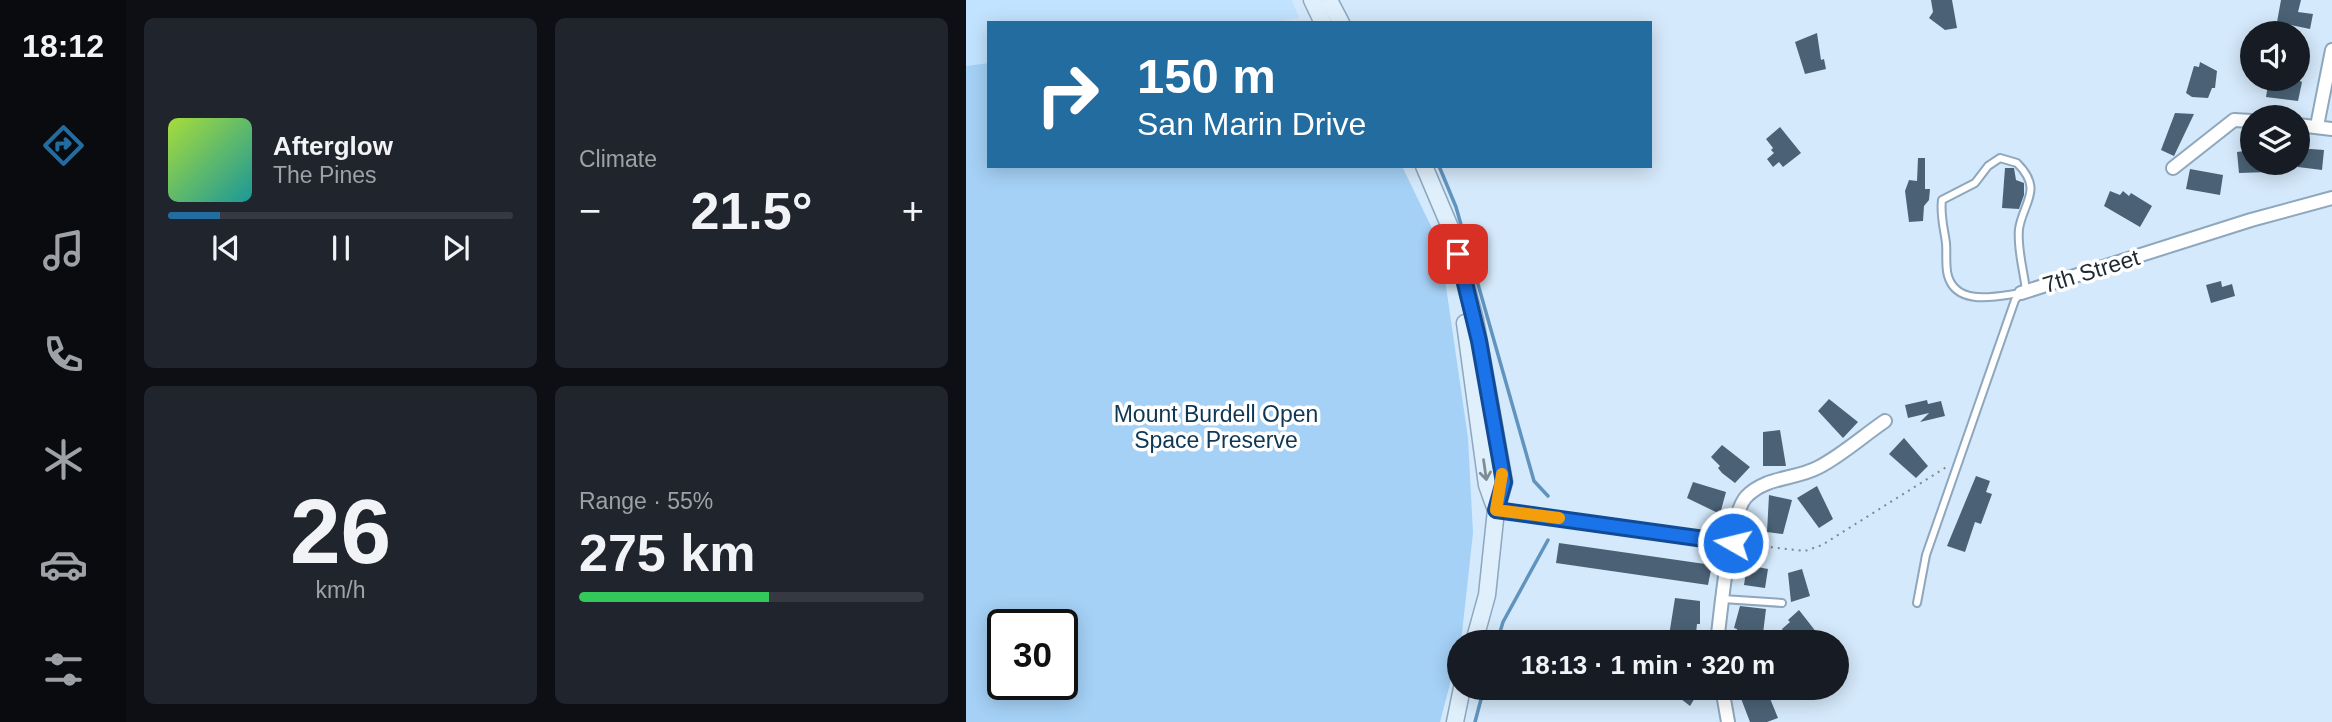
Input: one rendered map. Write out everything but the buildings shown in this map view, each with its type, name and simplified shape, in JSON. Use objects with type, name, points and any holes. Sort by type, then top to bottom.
[{"type":"main road","points":[[1312,0],[1322,21]]},
{"type":"main road","points":[[1329,0],[1340,21]]},
{"type":"main road","points":[[1416,168],[1434,208],[1452,261],[1464,318],[1488,485],[1496,510]]},
{"type":"main road","points":[[1425,168],[1452,232],[1475,320],[1504,482],[1496,510],[1487,595],[1477,630]]},
{"type":"main road","points":[[1455,722],[1460,700]]},
{"type":"street","points":[[2317,126],[2332,50]]},
{"type":"street","points":[[2173,167],[2234,120],[2240,120]]},
{"type":"street","points":[[2310,126],[2332,129]]},
{"type":"street","name":"7th Street","points":[[2024,292],[2251,219],[2332,198]]},
{"type":"street","points":[[1719,630],[1733,543],[1734,520],[1745,498],[1765,482],[1796,477],[1820,467],[1885,421]]},
{"type":"street","points":[[1496,510],[1733,543]]},
{"type":"street","points":[[1724,700],[1728,722]]},
{"type":"lane","points":[[2000,158],[2017,163],[2030,182],[2029,206],[2019,228],[2024,292],[1982,298],[1969,296],[1955,288],[1948,277],[1940,212],[1942,200],[1975,183],[1988,166],[2000,158]]},
{"type":"lane","name":"7th Street","points":[[1917,603],[1926,555],[1958,460],[2015,300],[2024,292]]},
{"type":"lane","points":[[1723,599],[1782,603]]},
{"type":"path","points":[[1733,543],[1805,551],[1822,545],[1958,460]]},
{"type":"shaded area","points":[[966,0],[1292,0],[1299,18],[1278,21],[987,21],[987,63],[966,66]]},
{"type":"green space","name":"Mount Burdell Open Space Preserve","points":[[987,63],[987,168],[1403,168],[1440,245],[1468,438],[1473,533],[1462,630],[1447,630],[1447,695],[1440,722],[966,722],[966,66]]},
{"type":"waterway","points":[[1440,168],[1456,207],[1534,481],[1548,496]]},
{"type":"waterway","points":[[1501,630],[1548,540]]},
{"type":"waterway","points":[[1475,722],[1481,700]]},
{"type":"slow traffic","points":[[1502,474],[1504,482],[1496,510],[1559,518]]},
{"type":"route","points":[[1458,254],[1475,320],[1504,482],[1496,510],[1733,543]]}]
